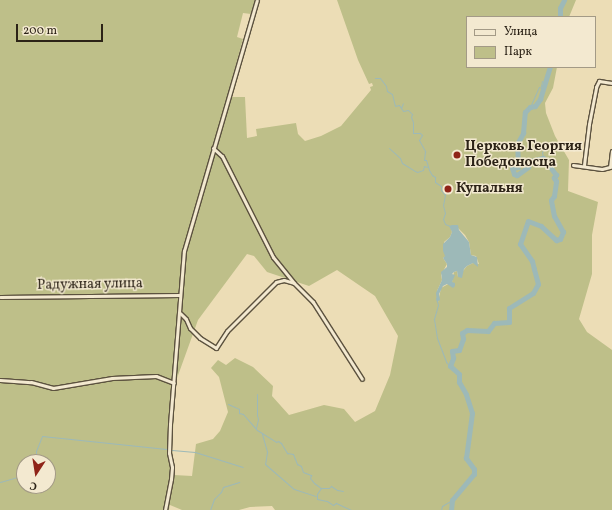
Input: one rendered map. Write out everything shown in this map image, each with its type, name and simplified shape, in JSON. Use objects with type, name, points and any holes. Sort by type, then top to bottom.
[{"type":"street","points":[[165,510],[172,467],[169,453],[184,251],[257,0]]},
{"type":"street","points":[[584,165],[589,124],[596,87],[599,81],[612,83]]},
{"type":"street","points":[[213,148],[222,156],[273,257],[294,283],[313,302],[362,379]]},
{"type":"street","points":[[573,165],[584,165],[602,169],[610,167],[612,151]]},
{"type":"street","points":[[180,313],[186,319],[190,328],[200,338],[216,348],[227,331],[276,282],[284,280],[294,283]]},
{"type":"street","name":"Радужная улица","points":[[0,297],[180,295]]},
{"type":"street","points":[[0,380],[31,382],[53,388],[112,378],[156,376],[174,383]]},
{"type":"green space","points":[[0,0],[255,0],[251,14],[243,13],[237,37],[243,39],[227,97],[245,97],[247,138],[257,136],[256,129],[296,123],[298,134],[305,141],[321,136],[341,126],[371,90],[370,87],[373,86],[372,83],[369,84],[358,60],[337,0],[576,0],[569,16],[466,16],[466,68],[557,68],[553,88],[545,103],[546,113],[555,136],[569,160],[568,191],[598,202],[592,235],[592,274],[579,319],[587,332],[612,350],[612,510],[275,510],[272,506],[250,507],[239,510],[182,510],[170,505],[169,510],[0,510]],"holes":[[[450,226],[458,228],[469,242],[471,255],[476,256],[479,264],[473,263],[467,266],[458,277],[457,271],[454,272],[452,282],[441,288],[438,302],[437,291],[442,280],[441,275],[447,264],[443,258],[446,256],[444,242],[450,237],[452,232]],[[247,254],[254,256],[267,272],[309,286],[337,270],[375,296],[398,336],[390,375],[375,411],[355,422],[344,409],[324,405],[289,415],[272,396],[273,386],[253,367],[235,358],[226,365],[218,360],[211,368],[219,377],[228,412],[220,431],[213,439],[196,444],[192,476],[174,475],[172,447],[176,381],[198,320]]]},
{"type":"water","points":[[458,225],[459,230],[469,242],[471,255],[477,257],[478,267],[473,263],[467,266],[464,269],[462,278],[458,277],[457,271],[454,272],[452,274],[455,275],[452,282],[455,283],[455,286],[453,288],[447,284],[443,286],[439,294],[440,300],[437,302],[436,293],[442,280],[441,272],[447,267],[447,264],[443,258],[445,256],[443,244],[450,237],[452,232],[449,226]]},
{"type":"waterway","points":[[560,16],[560,8],[564,0]]},
{"type":"waterway","points":[[451,510],[452,500],[474,474],[474,469],[466,458],[472,413],[466,394],[459,382],[459,374],[450,366],[453,358],[452,351],[459,350],[463,339],[462,333],[467,330],[488,331],[494,323],[509,322],[509,308],[533,293],[538,284],[532,261],[520,244],[528,221],[541,226],[556,240],[560,239],[563,232],[554,216],[551,200],[554,196],[556,181],[554,178],[556,175],[545,160],[543,158],[530,161],[528,167],[517,175],[514,174],[512,168],[518,167],[517,144],[523,133],[525,112],[530,107],[535,106],[540,99],[550,68]]},
{"type":"waterway","points":[[375,78],[380,78],[386,86],[387,91],[392,94],[395,106],[399,105],[403,111],[408,110],[412,114],[413,133],[420,133],[422,135],[419,140],[425,151],[424,160],[426,160],[429,170],[435,177],[435,182],[441,186],[441,190],[445,195],[443,205],[445,213],[443,219],[445,224],[450,226]]},
{"type":"waterway","points":[[541,86],[542,81]]},
{"type":"waterway","points":[[530,107],[539,87],[545,89]]},
{"type":"waterway","points":[[401,108],[403,103]]},
{"type":"waterway","points":[[543,158],[542,152],[546,147]]},
{"type":"waterway","points":[[389,148],[400,158],[402,163],[415,171],[417,172],[423,170],[424,166],[427,167]]},
{"type":"waterway","points":[[445,194],[450,189]]},
{"type":"waterway","points":[[436,298],[438,305],[434,319],[437,338],[446,362],[450,366]]},
{"type":"waterway","points":[[256,428],[258,419],[257,394]]},
{"type":"waterway","points":[[228,404],[239,409],[239,413],[243,414],[257,430],[276,442],[278,441],[287,453],[293,454],[297,464],[301,466],[303,472],[311,475],[310,478],[314,483],[321,488],[329,488],[331,486],[337,490],[343,491]]},
{"type":"waterway","points":[[262,434],[267,452],[265,464],[294,489],[316,496]]},
{"type":"waterway","points":[[36,454],[42,436],[166,449]]},
{"type":"waterway","points":[[172,450],[195,452],[243,467]]},
{"type":"waterway","points":[[0,482],[16,477]]},
{"type":"waterway","points":[[210,510],[214,499],[221,492],[223,487],[239,482]]},
{"type":"waterway","points":[[321,488],[317,494],[317,499],[327,501],[333,505],[336,503],[351,510]]},
{"type":"waterway","points":[[441,510],[442,506],[452,500]]},
{"type":"place","name":"Церковь Георгия Победоносца","points":[[457,155]]},
{"type":"place","name":"Купальня","points":[[448,189]]}]
